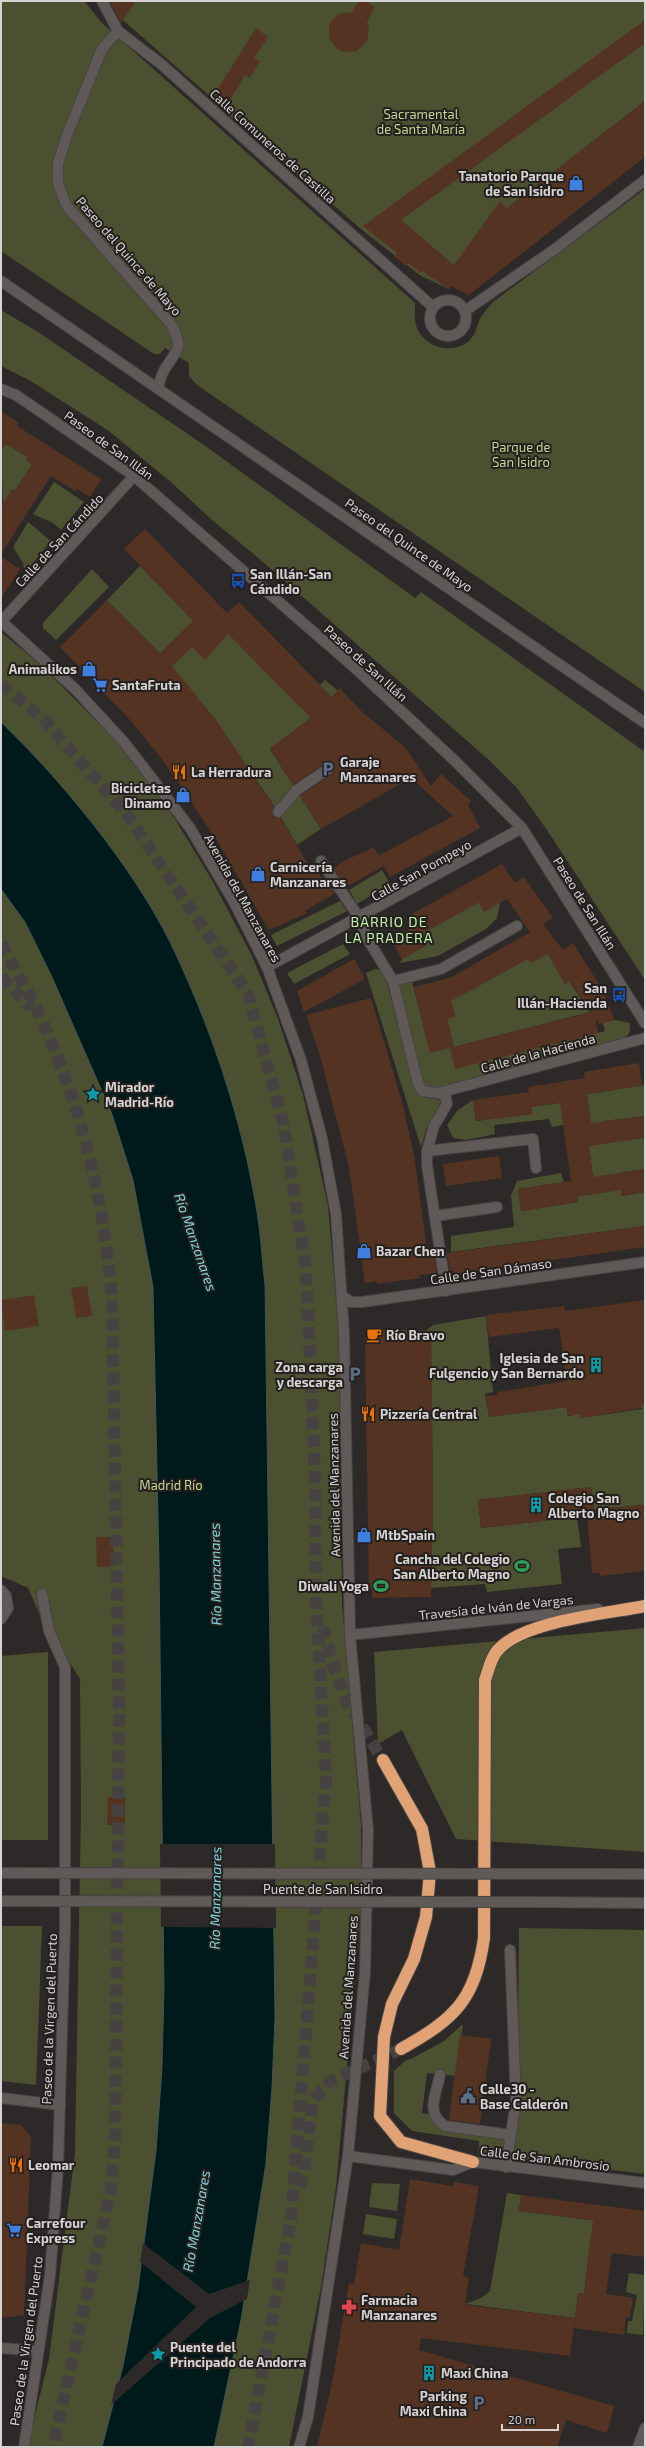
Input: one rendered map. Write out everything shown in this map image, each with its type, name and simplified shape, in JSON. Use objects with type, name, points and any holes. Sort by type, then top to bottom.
[{"type":"highway","points":[[401,2049],[428,2034],[456,2011],[472,1988],[481,1958],[484,1938],[483,1731],[485,1680],[496,1652],[516,1636],[549,1624],[645,1605]]},
{"type":"highway","points":[[383,1760],[422,1829],[430,1872],[426,1917],[414,1959],[392,2004],[384,2036],[380,2116],[401,2142],[473,2162]]},
{"type":"street","name":"Calle Comuneros de Castilla","points":[[102,1],[118,30],[161,64],[433,306]]},
{"type":"street","name":"Paseo del Quince de Mayo","points":[[118,30],[102,50],[67,135],[58,164],[58,183],[66,204],[171,324],[178,338],[178,351],[164,368],[158,388]]},
{"type":"street","points":[[465,311],[555,249],[645,180]]},
{"type":"street","name":"Paseo del Quince de Mayo","points":[[1,281],[645,723]]},
{"type":"street","points":[[442,300],[453,300],[462,306],[465,311],[465,324],[462,329],[457,334],[445,336],[439,334],[430,325],[429,318],[433,306],[442,300]]},
{"type":"street","name":"Paseo de San Illán","points":[[1,388],[16,395],[134,476],[355,668],[456,761],[522,828],[645,1023]]},
{"type":"street","name":"Calle de San Cándido","points":[[1,621],[134,476]]},
{"type":"street","name":"Avenida del Manzanares","points":[[1,621],[75,688],[124,742],[190,828],[234,902],[268,967],[301,1060],[322,1138],[336,1214],[342,1296],[350,1635],[368,1830],[364,1972],[348,2156],[308,2418],[299,2447]]},
{"type":"street","points":[[278,812],[297,790],[328,769]]},
{"type":"street","name":"Calle San Pompeyo","points":[[268,967],[290,953],[360,919],[522,828]]},
{"type":"street","points":[[321,861],[360,919],[368,938],[392,981],[418,1084],[423,1091],[445,1094],[448,1104],[434,1126],[427,1151],[446,1291]]},
{"type":"street","points":[[392,981],[441,969],[517,926]]},
{"type":"street","name":"Calle de la Hacienda","points":[[438,1093],[645,1038]]},
{"type":"street","points":[[427,1151],[533,1139],[536,1168]]},
{"type":"street","points":[[435,1216],[497,1207]]},
{"type":"street","name":"Calle de San Dámaso","points":[[342,1296],[351,1302],[362,1302],[645,1262]]},
{"type":"street","points":[[1,1590],[8,1601],[8,1608],[1,1620]]},
{"type":"street","name":"Paseo de la Virgen del Puerto","points":[[24,2447],[50,2276],[60,2105],[65,1928],[64,1667],[49,1631],[42,1594]]},
{"type":"street","name":"Travesía de Iván de Vargas","points":[[350,1635],[645,1605]]},
{"type":"street","name":"Puente de San Isidro","points":[[1,1873],[645,1874]]},
{"type":"street","name":"Puente de San Isidro","points":[[1,1901],[645,1903]]},
{"type":"street","points":[[506,2167],[516,2102],[510,1950]]},
{"type":"street","points":[[440,2075],[432,2112],[436,2120],[445,2126],[511,2135]]},
{"type":"street","points":[[1,2098],[60,2105]]},
{"type":"street","name":"Calle de San Ambrosio","points":[[348,2156],[453,2170],[473,2162],[645,2183]]},
{"type":"street","points":[[1,2348],[38,2351]]},
{"type":"street","points":[[638,2447],[645,2428]]},
{"type":"green space","name":"Parque de San Isidro","points":[[1,1],[84,1],[102,23],[415,303],[415,322],[417,328],[421,335],[433,345],[455,348],[469,341],[472,338],[484,312],[493,302],[645,189],[645,692],[197,385],[189,376],[189,363],[165,348],[160,354],[154,354],[1,251]]},
{"type":"green space","name":"Sacramental de Santa María","points":[[110,1],[645,1],[645,101],[507,208],[449,289],[421,276],[367,234],[218,106],[212,98],[117,15]]},
{"type":"green space","points":[[1,310],[38,332],[204,445],[415,598],[421,592],[645,752],[645,980],[547,830],[517,788],[490,761],[262,561],[109,431],[29,380],[1,366]]},
{"type":"green space","points":[[1,441],[28,457],[26,460],[32,464],[15,491],[12,489],[3,504]]},
{"type":"green space","points":[[54,482],[84,502],[61,530],[53,523],[33,514]]},
{"type":"green space","points":[[28,522],[51,541],[25,573],[23,563],[13,547]]},
{"type":"green space","points":[[140,566],[206,633],[218,622],[299,706],[325,680],[338,691],[308,720],[270,749],[321,829],[297,845],[278,812],[215,719],[107,600]]},
{"type":"green space","points":[[92,569],[109,587],[56,640],[43,628],[43,623]]},
{"type":"green space","name":"Madrid Río","points":[[1,632],[41,665],[125,750],[175,819],[213,882],[252,956],[278,1019],[303,1095],[328,1206],[339,1336],[342,1605],[361,1825],[361,1912],[336,2187],[321,2287],[289,2447],[27,2447],[49,2359],[75,2153],[81,1810],[80,1679],[40,1615],[28,1588],[1,1576]]},
{"type":"green space","points":[[382,870],[390,884],[357,904],[349,890]]},
{"type":"green space","points":[[501,897],[497,918],[486,929],[438,956],[400,963],[402,959],[427,945],[421,934],[479,902],[484,911]]},
{"type":"green space","points":[[340,901],[347,911],[277,946],[271,935]]},
{"type":"green space","points":[[343,944],[350,954],[294,984],[287,973]]},
{"type":"green space","points":[[547,948],[590,1012],[454,1047],[447,1019],[455,1016],[452,1007],[445,1009],[438,981],[450,978],[460,996]]},
{"type":"green space","points":[[375,969],[381,970],[387,983],[414,1087],[423,1097],[442,1100],[426,1130],[421,1147],[366,973]]},
{"type":"green space","points":[[412,981],[430,1052],[450,1048],[598,1033],[605,1031],[603,1022],[615,1020],[630,1023],[630,1031],[628,1035],[621,1039],[446,1087],[428,1087],[422,1082],[399,985]]},
{"type":"green space","points":[[645,1085],[645,1116],[604,1121],[645,1138],[645,1169],[618,1173],[622,1196],[645,1192],[645,1226],[451,1252],[451,1236],[514,1227],[511,1195],[517,1181],[561,1173],[564,1182],[518,1189],[521,1211],[578,1202],[575,1180],[593,1177],[585,1121],[552,1127],[549,1119],[494,1125],[495,1134],[466,1140],[453,1138],[447,1125],[458,1110],[473,1100],[476,1121],[532,1114],[531,1107],[588,1099],[587,1094]]},
{"type":"green space","points":[[486,1316],[493,1392],[485,1394],[489,1417],[567,1407],[568,1416],[580,1414],[580,1418],[642,1409],[642,1405],[645,1405],[645,1505],[594,1509],[591,1487],[478,1500],[481,1528],[577,1517],[581,1547],[558,1549],[562,1584],[487,1592],[485,1584],[431,1588],[433,1504],[431,1337],[427,1337],[427,1330],[433,1325]]},
{"type":"green space","points":[[645,1628],[645,1852],[456,1839],[402,1730],[378,1744],[374,1652]]},
{"type":"green space","points":[[48,1652],[48,1840],[1,1840],[1,1656]]},
{"type":"green space","points":[[1,1926],[42,1926],[36,2085],[1,2081]]},
{"type":"green space","points":[[519,1928],[645,1930],[645,2174],[511,2158],[518,2040]]},
{"type":"green space","points":[[463,2024],[455,2076],[427,2073],[422,2113],[429,2114],[433,2122],[443,2129],[507,2138],[504,2158],[478,2155],[479,2141],[412,2131],[394,2113],[394,2071],[406,2060],[411,2059],[444,2041]]},
{"type":"green space","points":[[372,2183],[400,2184],[397,2211],[369,2207]]},
{"type":"green space","points":[[507,2193],[521,2195],[519,2211],[607,2222],[591,2235],[584,2294],[578,2293],[575,2318],[465,2304],[481,2298],[490,2291]]},
{"type":"green space","points":[[366,2214],[397,2219],[394,2239],[363,2234]]},
{"type":"green space","points":[[629,2273],[645,2275],[643,2335],[627,2333],[628,2321],[632,2321],[637,2295],[626,2292]]},
{"type":"water","name":"Río Manzanares","points":[[1,722],[48,771],[94,826],[136,884],[170,942],[212,1040],[234,1108],[251,1177],[260,1230],[265,1285],[275,2018],[272,2087],[266,2163],[241,2320],[214,2447],[102,2447],[123,2366],[138,2289],[156,2151],[162,2068],[164,1989],[159,1562],[153,1287],[133,1180],[112,1114],[52,977],[25,922],[1,889]]},
{"type":"pier","points":[[160,1844],[275,1844],[276,1928],[161,1927]]},
{"type":"pier","name":"Puente del Principado de Andorra","points":[[143,2243],[209,2294],[250,2280],[247,2299],[210,2318],[111,2405],[116,2384],[196,2307],[140,2262]]},
{"type":"building","points":[[110,1],[136,1],[121,23]]},
{"type":"building","points":[[359,1],[366,1],[375,7],[367,22],[369,28],[367,41],[357,51],[343,52],[337,49],[329,38],[329,24],[338,14],[352,12]]},
{"type":"building","points":[[645,20],[645,43],[401,220],[454,265],[500,201],[507,208],[645,101],[645,157],[469,295],[451,286],[449,289],[422,271],[420,273],[409,263],[406,266],[395,257],[397,253],[363,226]]},
{"type":"building","points":[[256,28],[268,37],[254,58],[260,61],[250,78],[245,75],[225,108],[212,98]]},
{"type":"building","points":[[1,411],[19,423],[17,426],[101,479],[90,497],[77,489],[75,491],[51,476],[1,554],[1,506],[12,489],[15,491],[32,464],[26,460],[28,457],[6,444],[1,451]]},
{"type":"building","points":[[145,529],[227,613],[239,602],[332,697],[340,688],[360,710],[406,748],[431,786],[441,774],[471,801],[468,805],[480,828],[390,877],[378,856],[453,816],[411,778],[321,829],[300,796],[332,774],[334,766],[330,763],[325,763],[293,785],[270,748],[311,718],[228,634],[205,660],[192,647],[172,666],[216,720],[274,807],[272,811],[273,817],[281,818],[310,868],[313,866],[321,878],[323,876],[335,893],[305,911],[307,913],[269,930],[218,842],[162,759],[130,720],[60,647],[107,600],[160,653],[193,621],[124,549]]},
{"type":"building","points":[[1,557],[20,569],[1,598]]},
{"type":"building","points":[[374,847],[384,866],[346,887],[334,869],[342,862]]},
{"type":"building","points":[[502,864],[515,883],[524,877],[553,918],[543,924],[563,950],[573,943],[600,986],[615,1020],[599,1024],[595,1018],[598,1033],[455,1069],[450,1048],[430,1053],[414,987],[450,978],[530,932],[507,899],[484,912],[479,902],[421,934],[427,945],[402,959],[391,939],[416,926],[410,915]],"holes":[[[548,954],[565,985],[570,981],[591,1012],[454,1047],[447,1019],[455,1017],[451,1001],[528,959],[531,963]]]},
{"type":"building","points":[[354,959],[365,979],[304,1012],[297,991]]},
{"type":"building","points":[[371,998],[402,1102],[414,1155],[428,1256],[434,1255],[437,1273],[419,1275],[420,1278],[377,1284],[377,1281],[365,1283],[349,1167],[319,1052],[306,1015]]},
{"type":"building","points":[[639,1063],[642,1086],[587,1094],[591,1123],[645,1116],[645,1138],[589,1146],[593,1177],[645,1169],[645,1192],[621,1196],[621,1190],[577,1197],[578,1202],[521,1211],[518,1189],[571,1181],[560,1103],[531,1107],[532,1114],[476,1121],[473,1100],[529,1092],[528,1087],[585,1078],[584,1072]]},
{"type":"building","points":[[499,1156],[502,1178],[446,1186],[443,1164]]},
{"type":"building","points":[[645,1226],[645,1247],[454,1274],[453,1270],[450,1271],[447,1253]]},
{"type":"building","points":[[87,1286],[92,1316],[76,1318],[71,1288]]},
{"type":"building","points":[[34,1295],[39,1326],[5,1331],[1,1300]]},
{"type":"building","points":[[645,1300],[645,1405],[642,1405],[642,1408],[580,1418],[580,1414],[568,1416],[567,1407],[489,1417],[486,1396],[498,1395],[498,1392],[567,1381],[559,1328],[489,1337],[486,1315],[564,1306],[565,1311]]},
{"type":"building","points":[[368,1330],[427,1330],[427,1337],[431,1337],[433,1504],[431,1597],[372,1598],[372,1589],[369,1590],[365,1338],[368,1338]]},
{"type":"building","points":[[591,1487],[594,1509],[645,1505],[645,1571],[600,1576],[599,1573],[592,1573],[587,1516],[481,1528],[478,1500]]},
{"type":"building","points":[[96,1537],[113,1537],[114,1566],[97,1567]]},
{"type":"building","points":[[108,1797],[125,1797],[125,1825],[107,1825]]},
{"type":"building","name":"Calle30 - Base Calderón","points":[[460,2035],[491,2039],[480,2124],[449,2120]]},
{"type":"building","points":[[1,2123],[21,2125],[31,2137],[24,2315],[1,2318]]},
{"type":"building","points":[[410,2179],[453,2186],[454,2182],[479,2186],[463,2276],[469,2278],[465,2305],[575,2318],[570,2356],[421,2338],[419,2350],[614,2406],[607,2433],[566,2420],[557,2447],[317,2447],[332,2383],[349,2283],[354,2284],[361,2243],[399,2250]]},
{"type":"building","points":[[521,2195],[645,2211],[645,2257],[612,2253],[606,2294],[633,2298],[630,2317],[626,2317],[624,2335],[574,2328],[578,2293],[584,2294],[593,2220],[519,2211]]},
{"type":"tunnel","points":[[1,684],[46,722],[128,816],[248,994],[283,1121],[306,1269],[315,1480],[316,1598],[326,1777],[291,2219],[248,2447]]},
{"type":"tunnel","points":[[1,943],[41,1018],[68,1086],[79,1120],[103,1224],[112,1296],[119,1710],[115,2137],[111,2189],[53,2447]]},
{"type":"tunnel","points":[[1,977],[32,1008]]},
{"type":"tunnel","points":[[323,1627],[332,1661],[346,1701],[383,1760]]},
{"type":"tunnel","points":[[300,2187],[313,2099],[331,2081],[401,2049]]},
{"type":"place","name":"Tanatorio Parque de San Isidro","points":[[576,183]]},
{"type":"place","name":"San Illán-San Cándido","points":[[238,581]]},
{"type":"place","name":"Animalikos","points":[[89,669]]},
{"type":"place","name":"SantaFruta","points":[[100,685]]},
{"type":"place","name":"Garaje Manzanares","points":[[328,769]]},
{"type":"place","name":"La Herradura","points":[[179,772]]},
{"type":"place","name":"Bicicletas Dinamo","points":[[183,795]]},
{"type":"place","name":"Carnicería Manzanares","points":[[258,874]]},
{"type":"place","name":"San Illán-Hacienda","points":[[619,995]]},
{"type":"place","name":"Mirador Madrid-Río","points":[[93,1094]]},
{"type":"place","name":"Bazar Chen","points":[[364,1251]]},
{"type":"place","name":"Río Bravo","points":[[374,1335]]},
{"type":"place","name":"Iglesia de San Fulgencio y San Bernardo","points":[[596,1365]]},
{"type":"place","name":"Zona carga y descarga","points":[[355,1374]]},
{"type":"place","name":"Pizzería Central","points":[[368,1414]]},
{"type":"place","name":"Colegio San Alberto Magno","points":[[536,1505]]},
{"type":"place","name":"MtbSpain","points":[[364,1535]]},
{"type":"place","name":"Cancha del Colegio San Alberto Magno","points":[[522,1566]]},
{"type":"place","name":"Diwali Yoga","points":[[381,1586]]},
{"type":"place","name":"Calle30 - Base Calderón","points":[[468,2096]]},
{"type":"place","name":"Leomar","points":[[16,2165]]},
{"type":"place","name":"Carrefour Express","points":[[14,2230]]},
{"type":"place","name":"Farmacia Manzanares","points":[[349,2307]]},
{"type":"place","name":"Puente del Principado de Andorra","points":[[158,2354]]},
{"type":"place","name":"Maxi China","points":[[429,2373]]},
{"type":"place","name":"Parking Maxi China","points":[[479,2403]]},
{"type":"district","name":"BARRIO DE LA PRADERA","points":[[389,930]]}]
